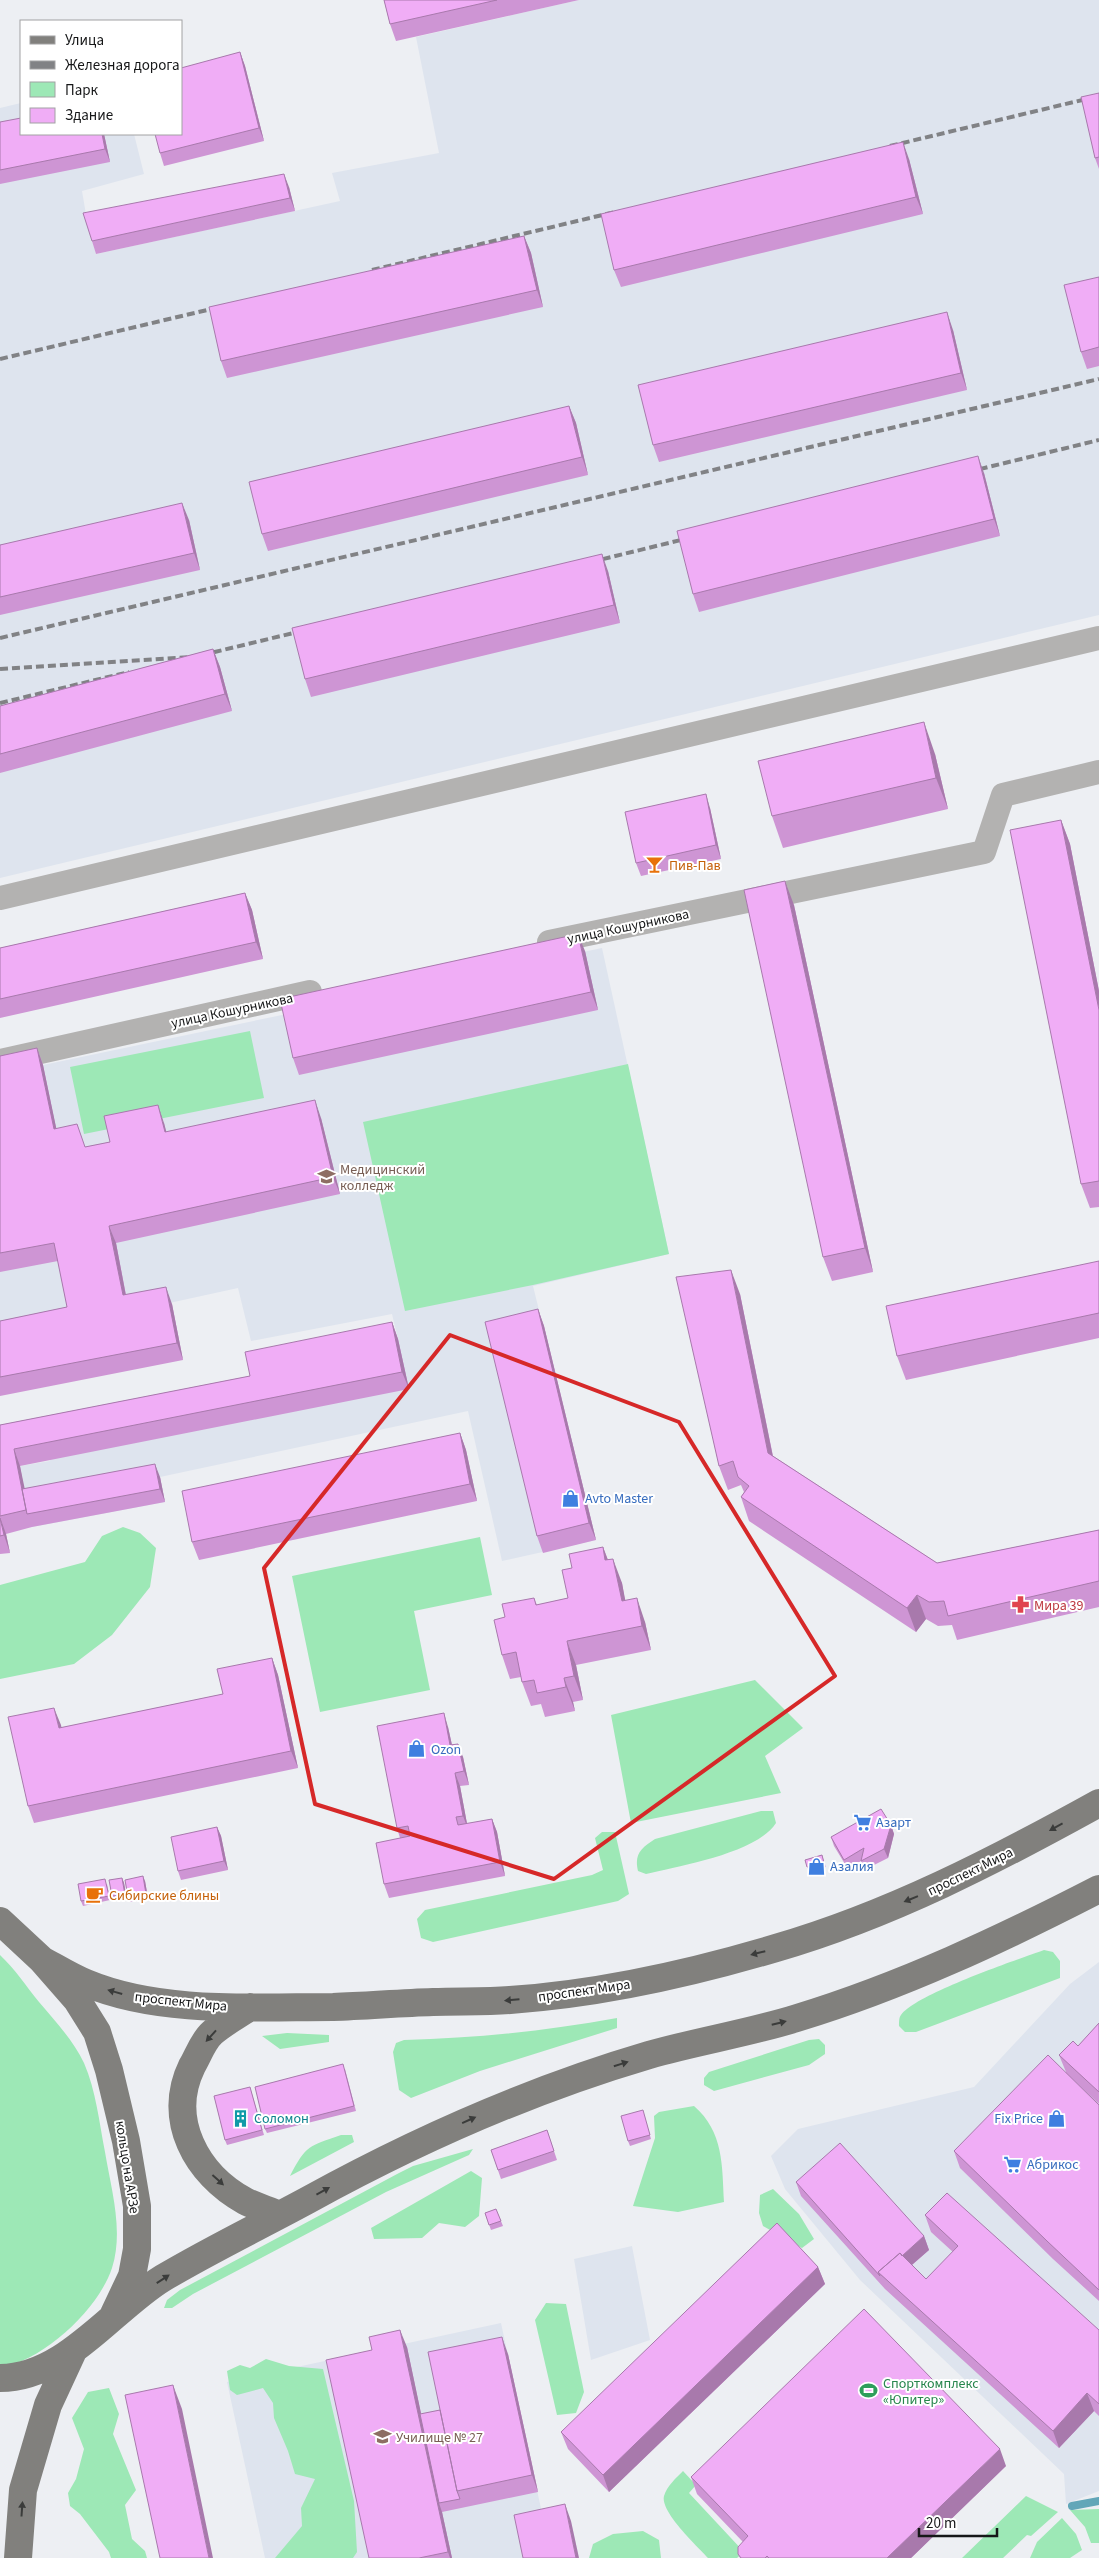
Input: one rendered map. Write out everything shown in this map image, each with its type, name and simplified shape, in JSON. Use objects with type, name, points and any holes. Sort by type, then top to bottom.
[{"type":"main road","name":"проспект Мира","points":[[42,1960],[87,1984],[132,1997],[169,2002],[250,2008],[511,2000],[635,1983],[777,1948],[856,1921],[928,1892],[1027,1843],[1099,1803]]},
{"type":"main road","points":[[111,2320],[160,2280],[420,2141],[513,2101],[652,2054],[797,2018],[878,1989],[1010,1935],[1099,1888]]},
{"type":"main road","name":"кольцо на АРЗе","points":[[0,1922],[42,1960],[77,2000],[96,2032],[109,2070],[126,2141],[137,2206],[137,2249],[132,2276],[111,2320],[72,2351],[32,2372],[0,2378]]},
{"type":"main road","points":[[250,2008],[211,2034],[184,2083],[182,2115],[200,2161],[216,2180],[246,2201],[280,2215]]},
{"type":"main road","points":[[18,2558],[23,2490],[48,2405],[72,2351]]},
{"type":"main road","points":[[0,2546],[6,2558]]},
{"type":"street","points":[[0,898],[1099,638]]},
{"type":"street","name":"улица Кошурникова","points":[[525,948],[984,852],[1003,795],[1099,772]]},
{"type":"street","name":"улица Кошурникова","points":[[0,1061],[330,988]]},
{"type":"highlighted area","points":[[450,1335],[679,1422],[835,1676],[554,1879],[315,1804],[264,1568]]},
{"type":"shaded area","points":[[579,0],[1099,0],[1099,615],[0,878],[0,108],[20,103],[20,135],[134,135],[144,174],[82,191],[88,226],[96,254],[340,201],[332,173],[439,153],[416,37]]},
{"type":"shaded area","name":"Медицинский колледж","points":[[602,948],[669,1254],[533,1286],[596,1540],[502,1561],[468,1411],[160,1477],[165,1502],[32,1527],[20,1466],[50,1461],[45,1436],[398,1339],[392,1314],[251,1341],[238,1288],[0,1340],[0,1074]]},
{"type":"shaded area","points":[[1099,1962],[1099,2491],[1066,2504],[1064,2474],[860,2280],[785,2189],[771,2156],[798,2129],[974,2087],[1070,1984]]},
{"type":"shaded area","points":[[632,2246],[650,2340],[591,2360],[574,2259]]},
{"type":"shaded area","name":"Училище № 27","points":[[501,2323],[545,2527],[571,2521],[579,2558],[265,2558],[227,2382]]},
{"type":"green space","points":[[250,1031],[264,1098],[84,1134],[70,1067]]},
{"type":"green space","points":[[628,1064],[669,1254],[533,1285],[405,1311],[363,1122]]},
{"type":"green space","points":[[123,1527],[140,1533],[156,1548],[150,1587],[112,1635],[74,1664],[0,1679],[0,1585],[85,1562],[102,1536]]},
{"type":"green space","points":[[480,1537],[492,1595],[414,1611],[430,1690],[320,1712],[292,1576]]},
{"type":"green space","points":[[755,1680],[803,1728],[765,1756],[781,1793],[631,1823],[611,1715]]},
{"type":"green space","points":[[761,1811],[773,1811],[776,1823],[766,1833],[752,1842],[717,1857],[646,1874],[638,1871],[637,1860],[640,1852],[655,1839]]},
{"type":"green space","points":[[602,1832],[615,1832],[629,1894],[618,1901],[433,1942],[421,1938],[417,1919],[425,1910],[592,1875],[603,1870],[595,1838]]},
{"type":"green space","points":[[1044,1950],[1053,1952],[1060,1961],[1060,1978],[916,2032],[905,2032],[899,2026],[901,2015],[926,1997],[990,1969]]},
{"type":"green space","points":[[0,1955],[16,1972],[75,2046],[84,2063],[92,2084],[99,2118],[115,2210],[117,2239],[112,2268],[105,2284],[82,2316],[51,2344],[34,2355],[0,2368]]},
{"type":"green space","points":[[617,2018],[617,2028],[480,2071],[411,2098],[399,2090],[393,2052],[396,2043],[404,2040],[458,2038],[511,2033]]},
{"type":"green space","points":[[287,2033],[329,2035],[329,2042],[280,2049],[262,2036]]},
{"type":"green space","points":[[819,2039],[825,2045],[825,2054],[809,2065],[714,2091],[704,2085],[704,2078],[709,2072],[809,2040]]},
{"type":"green space","points":[[694,2106],[711,2127],[720,2150],[724,2202],[678,2212],[633,2206],[655,2138],[654,2116],[659,2112]]},
{"type":"green space","points":[[341,2135],[352,2135],[354,2142],[290,2176],[305,2152],[315,2145]]},
{"type":"green space","points":[[473,2149],[469,2155],[386,2192],[193,2294],[172,2308],[164,2308],[167,2300],[180,2290],[399,2173],[413,2166]]},
{"type":"green space","points":[[471,2171],[482,2178],[479,2216],[465,2227],[439,2223],[422,2238],[374,2239],[371,2228]]},
{"type":"green space","points":[[773,2189],[799,2214],[814,2239],[802,2248],[763,2226],[759,2213],[760,2195]]},
{"type":"green space","points":[[546,2303],[566,2304],[584,2392],[576,2413],[557,2415],[535,2320]]},
{"type":"green space","points":[[266,2359],[289,2366],[323,2369],[354,2501],[357,2552],[353,2558],[275,2558],[302,2526],[301,2508],[315,2479],[295,2474],[288,2451],[274,2418],[273,2403],[263,2388],[237,2395],[230,2390],[227,2371],[240,2365],[250,2368]]},
{"type":"green space","points":[[109,2388],[119,2414],[113,2434],[136,2490],[125,2505],[132,2539],[145,2551],[147,2558],[111,2558],[109,2552],[80,2514],[70,2506],[68,2493],[76,2479],[84,2449],[72,2418],[88,2392]]},
{"type":"green space","points":[[683,2471],[696,2485],[689,2493],[744,2552],[737,2558],[708,2558],[680,2528],[668,2511],[664,2503],[665,2492]]},
{"type":"green space","points":[[1026,2496],[1058,2512],[1031,2536],[1027,2535],[1003,2558],[962,2558]]},
{"type":"green space","points":[[1099,2509],[1099,2543],[1091,2543],[1085,2527],[1070,2510]]},
{"type":"green space","points":[[1062,2518],[1076,2534],[1082,2550],[1070,2558],[1030,2558],[1037,2542]]},
{"type":"green space","points":[[643,2531],[659,2540],[661,2558],[589,2558],[593,2544],[613,2534]]},
{"type":"building","points":[[384,0],[497,0],[390,24]]},
{"type":"building","points":[[240,52],[259,128],[160,153],[155,135],[182,135],[182,68]]},
{"type":"building","points":[[1099,93],[1099,157],[1095,158],[1081,97]]},
{"type":"building","points":[[20,118],[20,135],[102,135],[105,149],[0,170],[0,122]]},
{"type":"building","points":[[903,142],[916,197],[614,270],[601,214]]},
{"type":"building","points":[[284,174],[290,198],[92,241],[83,213]]},
{"type":"building","points":[[524,236],[537,290],[221,361],[209,307]]},
{"type":"building","points":[[1099,277],[1099,347],[1081,352],[1064,285]]},
{"type":"building","points":[[947,312],[961,373],[653,445],[638,385]]},
{"type":"building","points":[[569,406],[582,457],[262,534],[249,482]]},
{"type":"building","points":[[978,456],[994,519],[693,594],[677,531]]},
{"type":"building","points":[[182,503],[194,553],[0,597],[0,545]]},
{"type":"building","points":[[602,554],[614,605],[305,679],[292,628]]},
{"type":"building","points":[[213,649],[225,694],[0,754],[0,706]]},
{"type":"building","points":[[924,722],[936,778],[772,816],[758,761]]},
{"type":"building","points":[[706,794],[716,845],[636,863],[625,812]]},
{"type":"building","points":[[1061,820],[1099,1010],[1099,1181],[1081,1184],[1010,830]]},
{"type":"building","points":[[785,881],[865,1248],[823,1257],[744,890]]},
{"type":"building","points":[[245,893],[256,942],[0,999],[0,948]]},
{"type":"building","points":[[578,934],[591,992],[293,1058],[280,999]]},
{"type":"building","points":[[37,1048],[54,1129],[77,1124],[85,1147],[110,1142],[104,1116],[158,1105],[165,1132],[315,1100],[333,1177],[109,1226],[123,1295],[166,1287],[177,1343],[0,1377],[0,1321],[67,1307],[54,1243],[0,1253],[0,1056]]},
{"type":"building","points":[[1099,1261],[1099,1313],[897,1356],[886,1306]]},
{"type":"building","points":[[731,1270],[768,1453],[937,1563],[1099,1530],[1099,1581],[948,1616],[944,1601],[929,1602],[917,1595],[907,1608],[741,1497],[749,1486],[738,1477],[733,1461],[719,1466],[676,1277]]},
{"type":"building","points":[[538,1309],[589,1523],[537,1536],[485,1322]]},
{"type":"building","points":[[392,1322],[402,1372],[14,1449],[26,1510],[0,1516],[0,1425],[250,1376],[245,1352]]},
{"type":"building","points":[[460,1433],[470,1484],[192,1542],[182,1491]]},
{"type":"building","points":[[155,1464],[160,1489],[27,1514],[22,1489]]},
{"type":"building","points":[[0,1518],[4,1535],[0,1536]]},
{"type":"building","points":[[603,1547],[605,1560],[613,1559],[622,1601],[637,1598],[642,1626],[567,1641],[574,1676],[564,1678],[566,1687],[537,1693],[534,1680],[522,1682],[516,1652],[502,1655],[494,1620],[505,1617],[502,1604],[534,1598],[536,1605],[568,1598],[562,1570],[572,1568],[569,1554]]},
{"type":"building","points":[[272,1658],[291,1751],[28,1806],[8,1717],[54,1708],[59,1728],[223,1694],[217,1669]]},
{"type":"building","points":[[444,1713],[450,1745],[458,1744],[464,1771],[455,1773],[463,1816],[456,1817],[458,1825],[492,1819],[500,1862],[384,1884],[376,1843],[410,1836],[408,1826],[397,1828],[377,1726]]},
{"type":"building","points":[[881,1809],[891,1825],[884,1849],[861,1861],[864,1848],[844,1860],[831,1837]]},
{"type":"building","points":[[217,1827],[224,1861],[178,1871],[171,1837]]},
{"type":"building","points":[[822,1855],[824,1863],[807,1867],[805,1860]]},
{"type":"building","points":[[143,1876],[146,1894],[128,1897],[125,1880]]},
{"type":"building","points":[[122,1878],[125,1895],[112,1896],[109,1880]]},
{"type":"building","name":"Сибирские блины","points":[[105,1879],[109,1896],[81,1901],[78,1884]]},
{"type":"building","points":[[1099,2023],[1099,2092],[1059,2055],[1073,2041],[1078,2046]]},
{"type":"building","points":[[1048,2055],[1099,2105],[1099,2290],[954,2151]]},
{"type":"building","points":[[343,2064],[354,2106],[265,2129],[255,2087]]},
{"type":"building","name":"Соломон","points":[[250,2087],[262,2130],[225,2140],[214,2096]]},
{"type":"building","points":[[643,2110],[650,2135],[628,2141],[621,2116]]},
{"type":"building","points":[[547,2130],[554,2151],[498,2170],[491,2150]]},
{"type":"building","points":[[840,2143],[924,2236],[902,2256],[900,2253],[878,2272],[880,2276],[796,2182]]},
{"type":"building","points":[[947,2193],[1099,2330],[1099,2404],[1087,2393],[1053,2431],[878,2272],[900,2253],[926,2279],[958,2246],[925,2215]]},
{"type":"building","points":[[496,2209],[501,2221],[489,2225],[485,2213]]},
{"type":"building","points":[[777,2223],[818,2267],[603,2475],[561,2432]]},
{"type":"building","name":"Спорткомплекс «Юпитер»","points":[[864,2309],[1000,2449],[887,2558],[769,2558],[767,2556],[765,2558],[741,2558],[738,2554],[738,2547],[748,2536],[691,2477]]},
{"type":"building","points":[[400,2330],[448,2552],[419,2558],[369,2558],[326,2360],[372,2350],[369,2337]]},
{"type":"building","points":[[502,2337],[532,2475],[457,2491],[428,2352]]},
{"type":"building","points":[[173,2385],[209,2558],[160,2558],[125,2395]]},
{"type":"building","points":[[440,2410],[460,2499],[439,2503],[420,2414]]},
{"type":"building","points":[[565,2504],[576,2558],[523,2558],[514,2515]]},
{"type":"waterway","points":[[1072,2506],[1099,2501]]},
{"type":"railway","points":[[890,146],[1099,96]]},
{"type":"railway","points":[[372,270],[615,212]]},
{"type":"railway","points":[[0,359],[224,306]]},
{"type":"railway","points":[[0,638],[1099,379]]},
{"type":"railway","points":[[968,472],[1099,440]]},
{"type":"railway","points":[[591,562],[693,537]]},
{"type":"railway","points":[[202,655],[306,630]]},
{"type":"railway","points":[[0,669],[191,657]]},
{"type":"railway","points":[[0,703],[129,672]]},
{"type":"place","name":"Пив-Пав","points":[[655,865]]},
{"type":"place","name":"Медицинский колледж","points":[[326,1177]]},
{"type":"place","name":"Avto Master","points":[[571,1498]]},
{"type":"place","name":"Мира 39","points":[[1020,1605]]},
{"type":"place","name":"Ozon","points":[[417,1749]]},
{"type":"place","name":"Азарт","points":[[862,1822]]},
{"type":"place","name":"Азалия","points":[[816,1866]]},
{"type":"place","name":"Сибирские блины","points":[[95,1895]]},
{"type":"place","name":"Соломон","points":[[240,2118]]},
{"type":"place","name":"Fix Price","points":[[1057,2118]]},
{"type":"place","name":"Абрикос","points":[[1013,2164]]},
{"type":"place","name":"Спорткомплекс «Юпитер»","points":[[869,2391]]},
{"type":"place","name":"Училище № 27","points":[[382,2437]]}]
